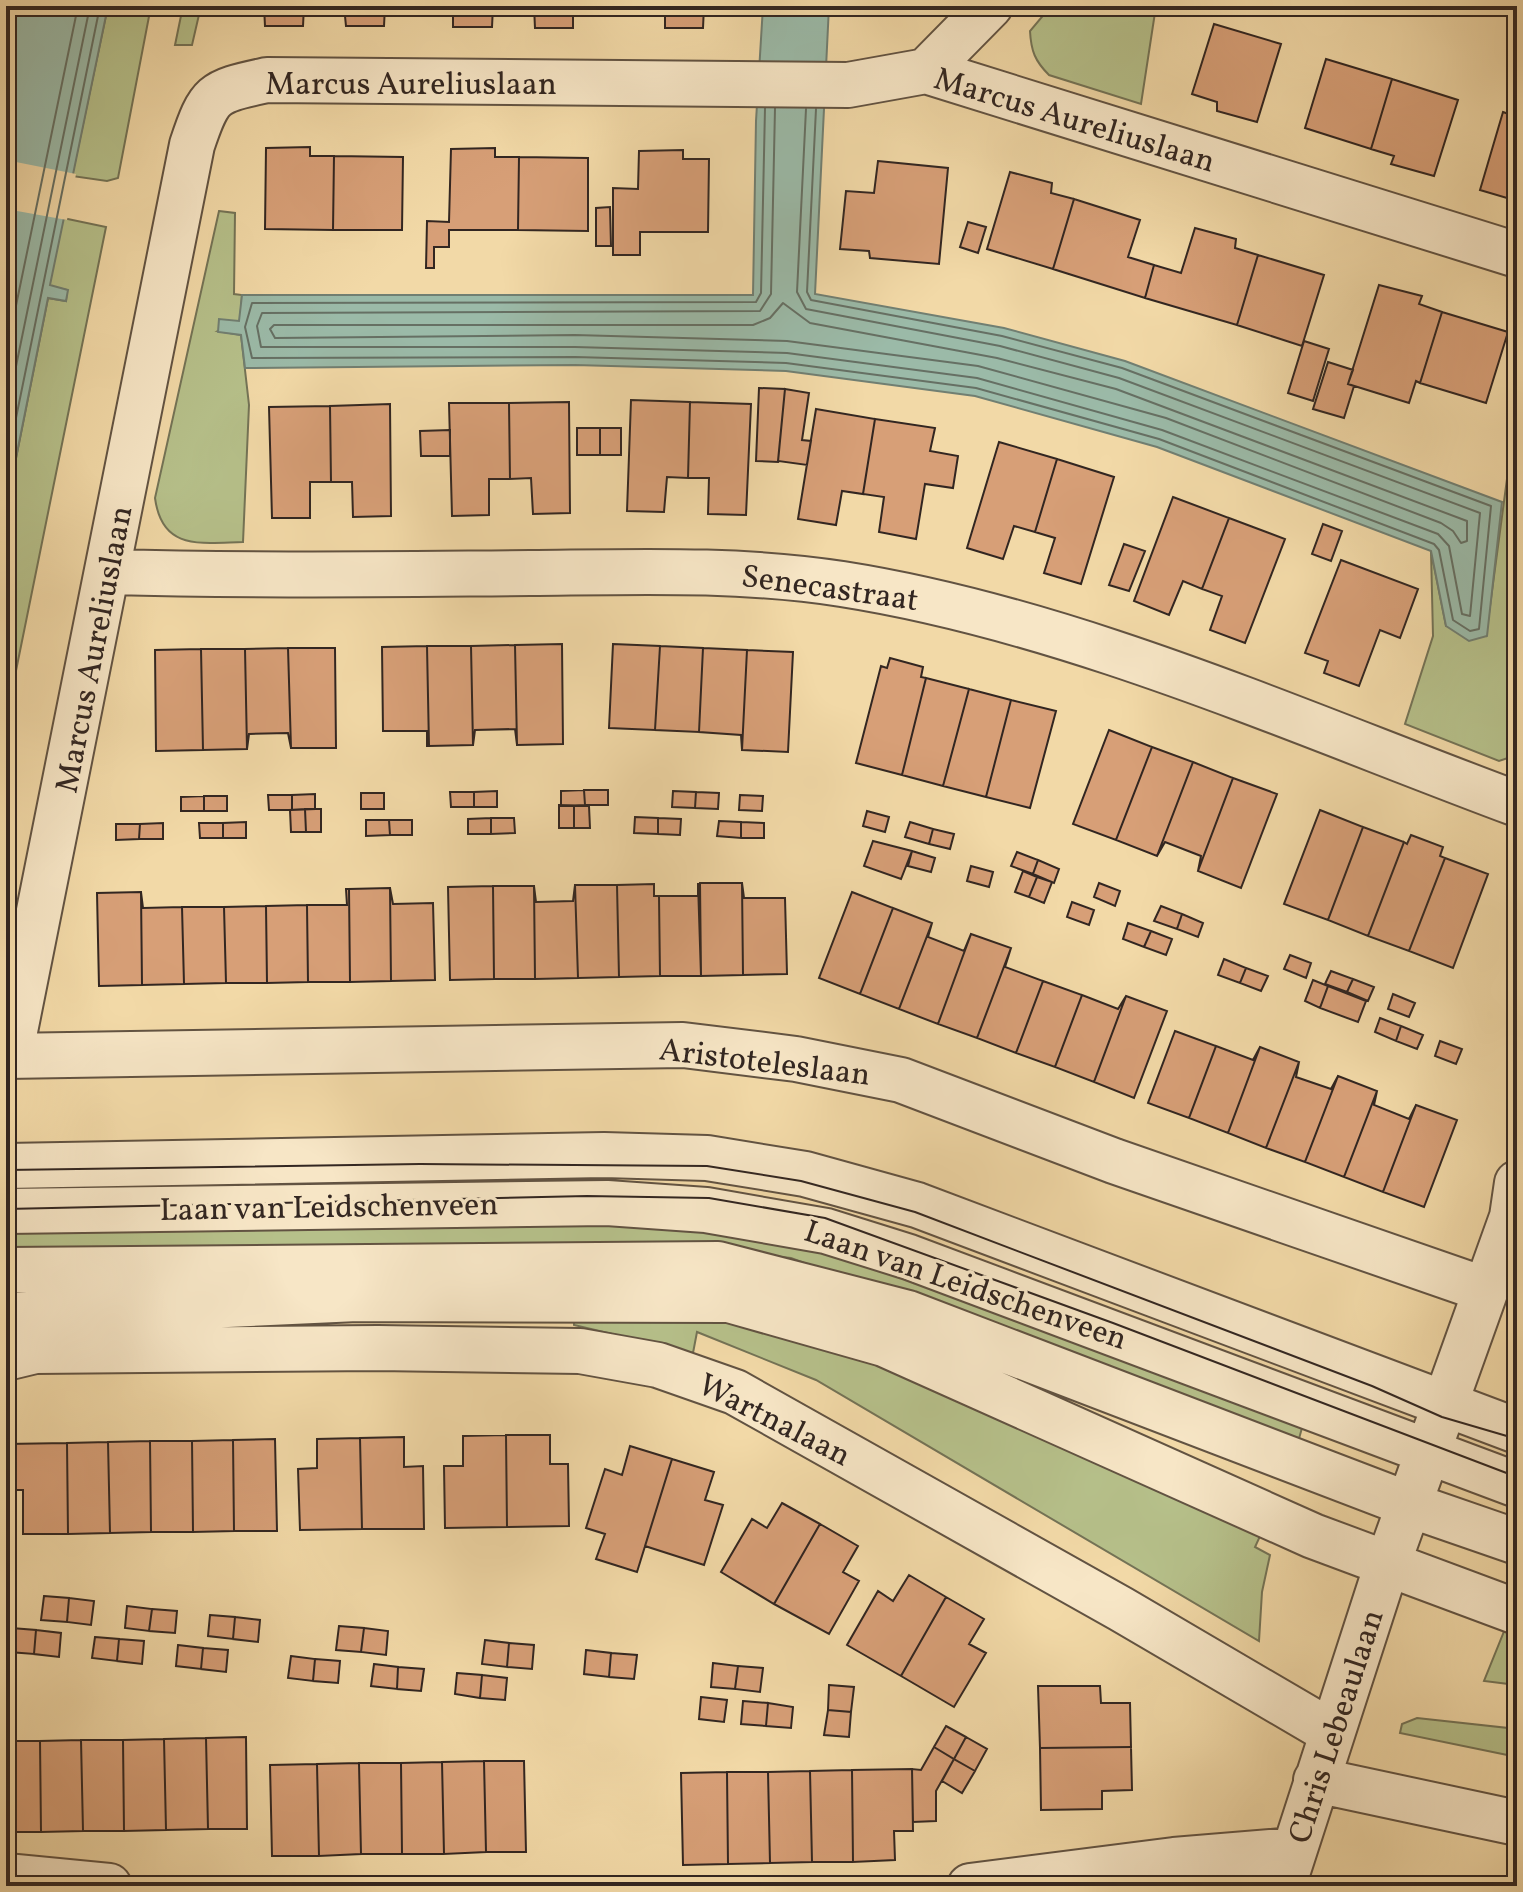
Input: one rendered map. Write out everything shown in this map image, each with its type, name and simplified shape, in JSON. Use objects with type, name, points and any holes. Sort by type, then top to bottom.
[{"type":"street","points":[[926,71],[990,6]]},
{"type":"street","name":"Marcus Aureliuslaan","points":[[8,1056],[109,572],[156,312],[192,145],[203,112],[222,90],[267,80],[848,85],[926,71],[1517,255]]},
{"type":"street","name":"Senecastraat","points":[[109,572],[241,576],[728,571],[838,584],[917,598],[1081,642],[1517,804]]},
{"type":"street","name":"Aristoteleslaan","points":[[8,1056],[683,1045],[796,1059],[901,1080],[1114,1161],[1486,1290]]},
{"type":"street","name":"Laan van Leidschenveen","points":[[6,1166],[604,1155],[707,1158],[805,1174],[917,1205],[1446,1407],[1517,1431]]},
{"type":"street","points":[[1387,1566],[1512,1217],[1517,1183]]},
{"type":"street","name":"Laan van Leidschenveen","points":[[6,1211],[607,1203],[706,1210],[826,1231],[909,1257],[1431,1450],[1517,1485]]},
{"type":"street","name":"Laan van Leidschenveen","points":[[6,1270],[718,1264],[908,1313],[1410,1505],[1517,1542]]},
{"type":"street","points":[[6,1315],[357,1299],[729,1300],[884,1344],[1313,1536],[1517,1612]]},
{"type":"street","name":"Wartnalaan","points":[[6,1358],[35,1351],[378,1348],[580,1351],[658,1365],[735,1392],[1121,1609],[1331,1732]]},
{"type":"street","name":"Chris Lebeaulaan","points":[[1289,1868],[1387,1566]]},
{"type":"street","points":[[1316,1780],[1517,1823]]},
{"type":"street","points":[[970,1886],[1174,1860],[1289,1868]]},
{"type":"street","points":[[6,1876],[109,1886]]},
{"type":"green space","points":[[108,6],[151,6],[118,178],[107,181],[72,176]]},
{"type":"green space","points":[[183,6],[201,6],[192,45],[175,45]]},
{"type":"green space","points":[[1051,6],[1156,6],[1141,104],[1049,75],[1044,70],[1031,44],[1030,31]]},
{"type":"green space","points":[[219,211],[235,213],[234,294],[242,295],[240,322],[218,331],[241,335],[249,405],[243,542],[213,543],[186,540],[175,535],[159,515],[155,498]]},
{"type":"green space","points":[[63,218],[106,227],[6,720],[6,508],[48,298],[66,301],[67,290],[49,286]]},
{"type":"green space","points":[[1509,464],[1517,466],[1517,755],[1499,761],[1405,724],[1433,636],[1431,551],[1446,626],[1486,636]]},
{"type":"green space","points":[[678,1224],[811,1239],[1305,1417],[1297,1446],[791,1258],[647,1243],[6,1253],[6,1226]]},
{"type":"green space","points":[[574,1311],[733,1316],[876,1358],[1261,1534],[1255,1547],[1270,1555],[1262,1592],[1259,1641],[816,1380],[697,1332],[693,1353],[574,1325]]},
{"type":"green space","points":[[1505,1629],[1517,1633],[1517,1685],[1484,1681]]},
{"type":"green space","points":[[1417,1718],[1517,1729],[1517,1757],[1400,1733],[1402,1724]]},
{"type":"water","points":[[6,6],[108,6],[50,285],[68,290],[66,301],[48,298],[6,508]]},
{"type":"water","points":[[763,6],[829,6],[815,294],[1004,328],[1125,361],[1502,502],[1487,636],[1469,641],[1446,626],[1431,551],[1157,447],[975,396],[786,371],[575,365],[245,368],[241,335],[218,332],[219,319],[239,321],[242,295],[753,295],[756,121]]},
{"type":"pier","points":[[6,160],[76,174],[67,220],[6,209]]},
{"type":"building","points":[[264,6],[304,6],[303,26],[265,26]]},
{"type":"building","points":[[344,6],[385,6],[384,26],[346,26]]},
{"type":"building","points":[[453,6],[493,6],[492,27],[453,27]]},
{"type":"building","points":[[534,6],[573,6],[573,28],[535,28]]},
{"type":"building","points":[[665,6],[704,6],[703,28],[665,28]]},
{"type":"building","points":[[1214,24],[1281,44],[1257,122],[1217,111],[1217,102],[1192,94]]},
{"type":"building","points":[[1326,59],[1392,79],[1371,149],[1305,128]]},
{"type":"building","points":[[1392,79],[1458,100],[1434,176],[1391,164],[1394,156],[1371,149]]},
{"type":"building","points":[[1503,112],[1517,117],[1517,201],[1480,190]]},
{"type":"building","points":[[310,147],[310,156],[334,156],[333,230],[265,229],[266,148]]},
{"type":"building","points":[[495,148],[495,157],[519,157],[518,230],[449,230],[449,247],[434,247],[434,268],[426,268],[427,221],[449,222],[451,149]]},
{"type":"building","points":[[683,150],[683,159],[709,159],[708,232],[640,232],[640,255],[613,255],[613,188],[638,189],[639,151]]},
{"type":"building","points":[[334,156],[403,157],[402,230],[333,230]]},
{"type":"building","points":[[519,157],[588,158],[588,231],[518,230]]},
{"type":"building","points":[[878,161],[948,168],[939,264],[870,258],[869,251],[840,249],[846,191],[874,193]]},
{"type":"building","points":[[1010,172],[1052,183],[1051,193],[1074,199],[1053,269],[987,249]]},
{"type":"building","points":[[1074,199],[1140,220],[1128,257],[1154,265],[1145,298],[1053,269]]},
{"type":"building","points":[[610,207],[611,246],[596,246],[596,208]]},
{"type":"building","points":[[968,222],[986,227],[978,253],[960,247]]},
{"type":"building","points":[[1195,228],[1236,239],[1235,248],[1258,255],[1237,325],[1145,298],[1154,265],[1181,273]]},
{"type":"building","points":[[1258,255],[1324,275],[1302,346],[1237,325]]},
{"type":"building","points":[[1379,285],[1422,296],[1419,304],[1442,312],[1420,383],[1416,381],[1409,403],[1348,384]]},
{"type":"building","points":[[1442,312],[1508,332],[1486,403],[1420,383]]},
{"type":"building","points":[[1304,341],[1329,349],[1313,401],[1288,393]]},
{"type":"building","points":[[1328,362],[1353,370],[1348,384],[1354,386],[1344,418],[1313,409]]},
{"type":"building","points":[[759,388],[785,389],[778,462],[756,461]]},
{"type":"building","points":[[785,389],[809,393],[802,440],[811,441],[807,465],[778,461]]},
{"type":"building","points":[[631,400],[690,402],[688,478],[667,477],[664,512],[627,511]]},
{"type":"building","points":[[569,402],[570,513],[533,514],[531,478],[510,479],[509,403]]},
{"type":"building","points":[[690,402],[751,404],[746,515],[708,514],[709,478],[688,478]]},
{"type":"building","points":[[449,403],[509,403],[510,479],[489,479],[489,515],[452,516]]},
{"type":"building","points":[[390,404],[391,516],[353,517],[352,482],[331,482],[330,406]]},
{"type":"building","points":[[330,406],[331,482],[310,482],[310,518],[272,518],[269,407]]},
{"type":"building","points":[[816,409],[875,419],[863,494],[842,491],[836,525],[798,519]]},
{"type":"building","points":[[875,419],[935,428],[930,451],[958,456],[953,488],[925,484],[916,539],[879,532],[884,497],[863,494]]},
{"type":"building","points":[[577,428],[600,428],[600,455],[577,455]]},
{"type":"building","points":[[600,428],[621,428],[621,455],[600,455]]},
{"type":"building","points":[[450,430],[450,456],[421,456],[420,431]]},
{"type":"building","points":[[999,442],[1057,459],[1035,532],[1014,526],[1003,559],[967,548]]},
{"type":"building","points":[[1057,459],[1114,477],[1081,584],[1044,573],[1055,538],[1035,532]]},
{"type":"building","points":[[1173,497],[1229,518],[1202,589],[1183,581],[1169,615],[1134,601]]},
{"type":"building","points":[[1229,518],[1285,539],[1245,643],[1210,630],[1222,596],[1202,589]]},
{"type":"building","points":[[1323,524],[1342,531],[1331,561],[1312,554]]},
{"type":"building","points":[[1124,544],[1145,551],[1129,591],[1109,585]]},
{"type":"building","points":[[1341,560],[1418,589],[1400,638],[1380,630],[1359,686],[1324,673],[1328,661],[1305,653]]},
{"type":"building","points":[[562,644],[563,744],[517,745],[515,645]]},
{"type":"building","points":[[613,644],[660,646],[655,730],[609,728]]},
{"type":"building","points":[[515,645],[517,745],[515,729],[475,730],[473,745],[471,646]]},
{"type":"building","points":[[427,646],[471,646],[473,745],[429,746]]},
{"type":"building","points":[[427,646],[429,746],[427,731],[383,731],[382,647]]},
{"type":"building","points":[[660,646],[703,648],[699,732],[655,730]]},
{"type":"building","points":[[288,648],[335,648],[336,748],[291,748]]},
{"type":"building","points":[[288,648],[291,748],[288,733],[249,734],[247,749],[245,649]]},
{"type":"building","points":[[703,648],[747,650],[742,750],[741,735],[699,732]]},
{"type":"building","points":[[201,649],[245,649],[247,749],[203,750]]},
{"type":"building","points":[[201,649],[203,750],[156,751],[155,650]]},
{"type":"building","points":[[747,650],[793,652],[788,752],[742,750]]},
{"type":"building","points":[[890,658],[923,667],[921,677],[926,678],[902,775],[856,763],[881,666],[887,668]]},
{"type":"building","points":[[926,678],[969,689],[943,786],[902,775]]},
{"type":"building","points":[[969,689],[1011,700],[986,797],[943,786]]},
{"type":"building","points":[[1011,700],[1056,711],[1030,808],[986,797]]},
{"type":"building","points":[[1109,730],[1152,747],[1116,840],[1073,824]]},
{"type":"building","points":[[1152,747],[1193,762],[1157,856],[1116,840]]},
{"type":"building","points":[[1193,762],[1233,778],[1198,871],[1201,856],[1165,842],[1157,856]]},
{"type":"building","points":[[1233,778],[1277,794],[1241,888],[1198,871]]},
{"type":"building","points":[[584,790],[585,805],[561,806],[561,791]]},
{"type":"building","points":[[584,790],[608,790],[608,805],[585,805]]},
{"type":"building","points":[[497,791],[497,807],[474,807],[474,792]]},
{"type":"building","points":[[673,791],[696,792],[695,808],[672,807]]},
{"type":"building","points":[[450,792],[474,792],[474,807],[451,807]]},
{"type":"building","points":[[696,792],[719,793],[718,809],[695,808]]},
{"type":"building","points":[[361,793],[384,793],[384,809],[361,809]]},
{"type":"building","points":[[315,794],[315,809],[292,810],[292,795]]},
{"type":"building","points":[[268,795],[292,795],[292,810],[269,810]]},
{"type":"building","points":[[740,795],[763,796],[762,811],[739,810]]},
{"type":"building","points":[[204,796],[204,811],[181,811],[181,797]]},
{"type":"building","points":[[204,796],[227,796],[227,811],[204,811]]},
{"type":"building","points":[[559,805],[574,806],[574,828],[559,828]]},
{"type":"building","points":[[574,806],[589,806],[590,828],[574,828]]},
{"type":"building","points":[[305,809],[321,809],[321,832],[306,832]]},
{"type":"building","points":[[305,809],[306,832],[291,832],[290,810]]},
{"type":"building","points":[[1320,810],[1363,827],[1328,920],[1284,904]]},
{"type":"building","points":[[867,811],[889,817],[885,832],[863,826]]},
{"type":"building","points":[[635,817],[658,818],[658,834],[634,833]]},
{"type":"building","points":[[491,818],[514,818],[515,833],[491,834]]},
{"type":"building","points":[[491,818],[491,834],[468,834],[468,819]]},
{"type":"building","points":[[658,818],[681,819],[680,835],[658,834]]},
{"type":"building","points":[[366,820],[389,820],[390,835],[366,836]]},
{"type":"building","points":[[389,820],[412,820],[412,835],[390,835]]},
{"type":"building","points":[[719,821],[741,822],[741,838],[717,836]]},
{"type":"building","points":[[246,822],[246,838],[223,838],[223,823]]},
{"type":"building","points":[[741,822],[764,823],[764,838],[741,838]]},
{"type":"building","points":[[910,822],[933,829],[929,844],[905,837]]},
{"type":"building","points":[[163,823],[163,839],[139,839],[140,824]]},
{"type":"building","points":[[199,823],[223,823],[223,838],[200,838]]},
{"type":"building","points":[[116,824],[140,824],[139,839],[116,840]]},
{"type":"building","points":[[1363,827],[1404,842],[1368,936],[1328,920]]},
{"type":"building","points":[[933,829],[954,834],[950,849],[929,844]]},
{"type":"building","points":[[1411,835],[1443,847],[1440,856],[1445,858],[1409,951],[1368,936],[1404,842],[1407,844]]},
{"type":"building","points":[[873,841],[912,851],[901,879],[864,866]]},
{"type":"building","points":[[912,851],[935,858],[931,872],[908,866]]},
{"type":"building","points":[[1017,852],[1038,860],[1033,874],[1011,866]]},
{"type":"building","points":[[1445,858],[1488,874],[1453,968],[1409,951]]},
{"type":"building","points":[[1038,860],[1059,869],[1054,883],[1033,874]]},
{"type":"building","points":[[971,866],[993,872],[989,887],[967,881]]},
{"type":"building","points":[[1023,871],[1037,877],[1029,897],[1015,892]]},
{"type":"building","points":[[1037,877],[1052,882],[1044,903],[1029,897]]},
{"type":"building","points":[[698,883],[701,976],[660,976],[659,896],[698,896]]},
{"type":"building","points":[[700,883],[742,883],[743,975],[701,976]]},
{"type":"building","points":[[742,883],[744,898],[785,898],[787,974],[743,975]]},
{"type":"building","points":[[1099,883],[1120,891],[1115,906],[1094,897]]},
{"type":"building","points":[[654,884],[654,896],[659,896],[660,976],[619,977],[617,885]]},
{"type":"building","points":[[575,885],[617,885],[619,977],[578,978]]},
{"type":"building","points":[[575,885],[578,978],[535,979],[534,886],[536,902],[573,901]]},
{"type":"building","points":[[493,886],[494,979],[450,980],[448,887]]},
{"type":"building","points":[[493,886],[534,886],[535,979],[494,979]]},
{"type":"building","points":[[390,888],[391,981],[350,982],[349,889]]},
{"type":"building","points":[[390,888],[393,904],[433,903],[435,980],[391,981]]},
{"type":"building","points":[[346,889],[349,889],[350,982],[308,982],[307,905],[347,905]]},
{"type":"building","points":[[141,892],[142,985],[99,986],[97,893]]},
{"type":"building","points":[[141,892],[143,908],[182,907],[184,984],[142,985]]},
{"type":"building","points":[[852,892],[893,908],[860,994],[819,978]]},
{"type":"building","points":[[1072,902],[1094,910],[1089,925],[1067,917]]},
{"type":"building","points":[[307,905],[308,982],[267,983],[266,906]]},
{"type":"building","points":[[266,906],[267,983],[226,983],[224,907]]},
{"type":"building","points":[[1161,906],[1182,914],[1177,929],[1154,921]]},
{"type":"building","points":[[182,907],[224,907],[226,983],[184,984]]},
{"type":"building","points":[[893,908],[932,923],[899,1009],[860,994]]},
{"type":"building","points":[[1182,914],[1203,923],[1198,937],[1177,929]]},
{"type":"building","points":[[932,923],[928,937],[964,951],[971,934],[938,1024],[899,1009]]},
{"type":"building","points":[[1128,923],[1151,931],[1144,947],[1123,939]]},
{"type":"building","points":[[1151,931],[1172,939],[1166,955],[1144,947]]},
{"type":"building","points":[[971,934],[1011,948],[977,1038],[938,1024]]},
{"type":"building","points":[[1011,948],[1005,967],[1043,981],[1016,1053],[977,1038]]},
{"type":"building","points":[[1290,955],[1311,963],[1306,978],[1284,969]]},
{"type":"building","points":[[1224,959],[1246,968],[1240,983],[1218,975]]},
{"type":"building","points":[[1246,968],[1268,976],[1261,991],[1240,983]]},
{"type":"building","points":[[1331,971],[1353,979],[1347,992],[1325,984]]},
{"type":"building","points":[[1353,979],[1374,987],[1368,1001],[1347,992]]},
{"type":"building","points":[[1313,980],[1328,986],[1320,1008],[1305,1001]]},
{"type":"building","points":[[1043,981],[1082,995],[1055,1067],[1016,1053]]},
{"type":"building","points":[[1328,986],[1366,1001],[1358,1022],[1320,1008]]},
{"type":"building","points":[[1393,994],[1415,1003],[1409,1017],[1388,1009]]},
{"type":"building","points":[[1082,995],[1118,1009],[1126,996],[1094,1082],[1055,1067]]},
{"type":"building","points":[[1126,996],[1167,1011],[1134,1098],[1094,1082]]},
{"type":"building","points":[[1380,1018],[1401,1026],[1396,1041],[1375,1032]]},
{"type":"building","points":[[1401,1026],[1423,1035],[1417,1049],[1396,1041]]},
{"type":"building","points":[[1175,1031],[1216,1046],[1189,1118],[1148,1103]]},
{"type":"building","points":[[1440,1041],[1462,1049],[1456,1064],[1435,1056]]},
{"type":"building","points":[[1216,1046],[1253,1060],[1260,1047],[1228,1133],[1189,1118]]},
{"type":"building","points":[[1260,1047],[1299,1062],[1266,1148],[1228,1133]]},
{"type":"building","points":[[1299,1062],[1296,1077],[1331,1089],[1338,1076],[1305,1162],[1266,1148]]},
{"type":"building","points":[[1338,1076],[1377,1091],[1344,1177],[1305,1162]]},
{"type":"building","points":[[1377,1091],[1374,1105],[1409,1119],[1416,1105],[1383,1192],[1344,1177]]},
{"type":"building","points":[[1416,1105],[1457,1120],[1424,1207],[1383,1192]]},
{"type":"building","points":[[506,1435],[550,1435],[550,1464],[568,1464],[569,1526],[507,1527]]},
{"type":"building","points":[[506,1435],[507,1527],[445,1528],[444,1466],[463,1466],[463,1436]]},
{"type":"building","points":[[404,1437],[404,1467],[423,1466],[424,1529],[362,1529],[360,1438]]},
{"type":"building","points":[[360,1438],[362,1529],[300,1530],[298,1469],[317,1468],[317,1439]]},
{"type":"building","points":[[275,1439],[277,1531],[234,1531],[233,1440]]},
{"type":"building","points":[[233,1440],[234,1531],[193,1532],[192,1441]]},
{"type":"building","points":[[150,1441],[151,1532],[110,1533],[108,1442]]},
{"type":"building","points":[[150,1441],[192,1441],[193,1532],[151,1532]]},
{"type":"building","points":[[108,1442],[110,1533],[68,1534],[67,1443]]},
{"type":"building","points":[[67,1443],[68,1534],[23,1534],[23,1490],[6,1490],[6,1444]]},
{"type":"building","points":[[630,1446],[672,1459],[637,1572],[596,1559],[605,1534],[586,1528],[605,1469],[622,1475]]},
{"type":"building","points":[[672,1459],[714,1472],[705,1500],[723,1505],[704,1565],[645,1546]]},
{"type":"building","points":[[782,1503],[820,1524],[774,1604],[721,1572],[752,1519],[767,1528]]},
{"type":"building","points":[[820,1524],[858,1546],[843,1572],[859,1581],[829,1634],[774,1604]]},
{"type":"building","points":[[909,1575],[946,1597],[901,1676],[847,1645],[878,1591],[893,1601]]},
{"type":"building","points":[[44,1596],[69,1598],[67,1622],[41,1620]]},
{"type":"building","points":[[946,1597],[984,1619],[969,1644],[986,1653],[954,1707],[901,1676]]},
{"type":"building","points":[[69,1598],[94,1601],[91,1625],[67,1622]]},
{"type":"building","points":[[127,1606],[152,1609],[149,1631],[125,1628]]},
{"type":"building","points":[[152,1609],[177,1611],[175,1633],[149,1631]]},
{"type":"building","points":[[210,1615],[235,1617],[233,1639],[208,1636]]},
{"type":"building","points":[[235,1617],[260,1620],[258,1642],[233,1639]]},
{"type":"building","points":[[339,1626],[364,1628],[361,1652],[336,1650]]},
{"type":"building","points":[[11,1628],[36,1630],[34,1654],[9,1652]]},
{"type":"building","points":[[364,1628],[388,1631],[386,1655],[361,1652]]},
{"type":"building","points":[[36,1630],[61,1633],[59,1657],[34,1654]]},
{"type":"building","points":[[95,1637],[119,1639],[117,1661],[92,1658]]},
{"type":"building","points":[[119,1639],[144,1641],[142,1664],[117,1661]]},
{"type":"building","points":[[485,1640],[509,1643],[507,1667],[482,1664]]},
{"type":"building","points":[[509,1643],[534,1645],[532,1669],[507,1667]]},
{"type":"building","points":[[178,1645],[203,1648],[201,1669],[176,1666]]},
{"type":"building","points":[[203,1648],[228,1650],[226,1672],[201,1669]]},
{"type":"building","points":[[586,1650],[611,1653],[609,1677],[584,1674]]},
{"type":"building","points":[[611,1653],[637,1655],[634,1679],[609,1677]]},
{"type":"building","points":[[291,1656],[315,1659],[313,1681],[288,1678]]},
{"type":"building","points":[[315,1659],[340,1661],[338,1683],[313,1681]]},
{"type":"building","points":[[713,1663],[738,1666],[735,1689],[711,1687]]},
{"type":"building","points":[[374,1664],[398,1667],[397,1689],[371,1686]]},
{"type":"building","points":[[738,1666],[763,1668],[760,1692],[735,1689]]},
{"type":"building","points":[[398,1667],[424,1669],[421,1691],[397,1689]]},
{"type":"building","points":[[457,1673],[482,1675],[480,1698],[455,1694]]},
{"type":"building","points":[[482,1675],[507,1678],[505,1700],[480,1698]]},
{"type":"building","points":[[829,1685],[854,1687],[851,1712],[828,1710]]},
{"type":"building","points":[[1038,1686],[1100,1686],[1101,1703],[1130,1703],[1131,1747],[1040,1748]]},
{"type":"building","points":[[701,1697],[727,1700],[724,1722],[699,1719]]},
{"type":"building","points":[[743,1701],[768,1703],[766,1726],[741,1724]]},
{"type":"building","points":[[768,1703],[793,1707],[791,1728],[766,1726]]},
{"type":"building","points":[[828,1710],[851,1712],[849,1737],[824,1735]]},
{"type":"building","points":[[946,1726],[966,1737],[954,1759],[934,1747]]},
{"type":"building","points":[[246,1737],[247,1829],[208,1829],[206,1738]]},
{"type":"building","points":[[966,1737],[987,1749],[975,1771],[954,1759]]},
{"type":"building","points":[[206,1738],[208,1829],[166,1830],[164,1739]]},
{"type":"building","points":[[164,1739],[166,1830],[124,1831],[123,1740]]},
{"type":"building","points":[[81,1740],[83,1831],[41,1832],[40,1741]]},
{"type":"building","points":[[81,1740],[123,1740],[124,1831],[83,1831]]},
{"type":"building","points":[[6,1741],[40,1741],[41,1832],[6,1832]]},
{"type":"building","points":[[934,1747],[954,1759],[936,1791],[936,1821],[913,1822],[912,1769],[921,1770]]},
{"type":"building","points":[[1131,1747],[1132,1790],[1102,1791],[1102,1809],[1041,1810],[1040,1748]]},
{"type":"building","points":[[954,1759],[975,1771],[962,1793],[942,1781]]},
{"type":"building","points":[[484,1761],[486,1852],[444,1854],[442,1762]]},
{"type":"building","points":[[484,1761],[524,1761],[526,1852],[486,1852]]},
{"type":"building","points":[[442,1762],[444,1854],[402,1854],[401,1763]]},
{"type":"building","points":[[359,1763],[401,1763],[402,1854],[361,1854]]},
{"type":"building","points":[[359,1763],[361,1854],[319,1856],[317,1764]]},
{"type":"building","points":[[317,1764],[319,1856],[272,1856],[270,1765]]},
{"type":"building","points":[[912,1769],[913,1831],[894,1831],[895,1860],[853,1862],[852,1770]]},
{"type":"building","points":[[852,1770],[853,1862],[812,1862],[810,1771]]},
{"type":"building","points":[[810,1771],[812,1862],[770,1863],[768,1772]]},
{"type":"building","points":[[727,1772],[728,1864],[683,1865],[681,1773]]},
{"type":"building","points":[[727,1772],[768,1772],[770,1863],[728,1864]]},
{"type":"tram line","points":[[6,1170],[420,1164],[707,1166],[801,1181],[915,1212],[1372,1386],[1442,1417],[1517,1439]]},
{"type":"tram line","points":[[6,1209],[587,1196],[709,1198],[825,1218],[1113,1323],[1517,1477]]}]
